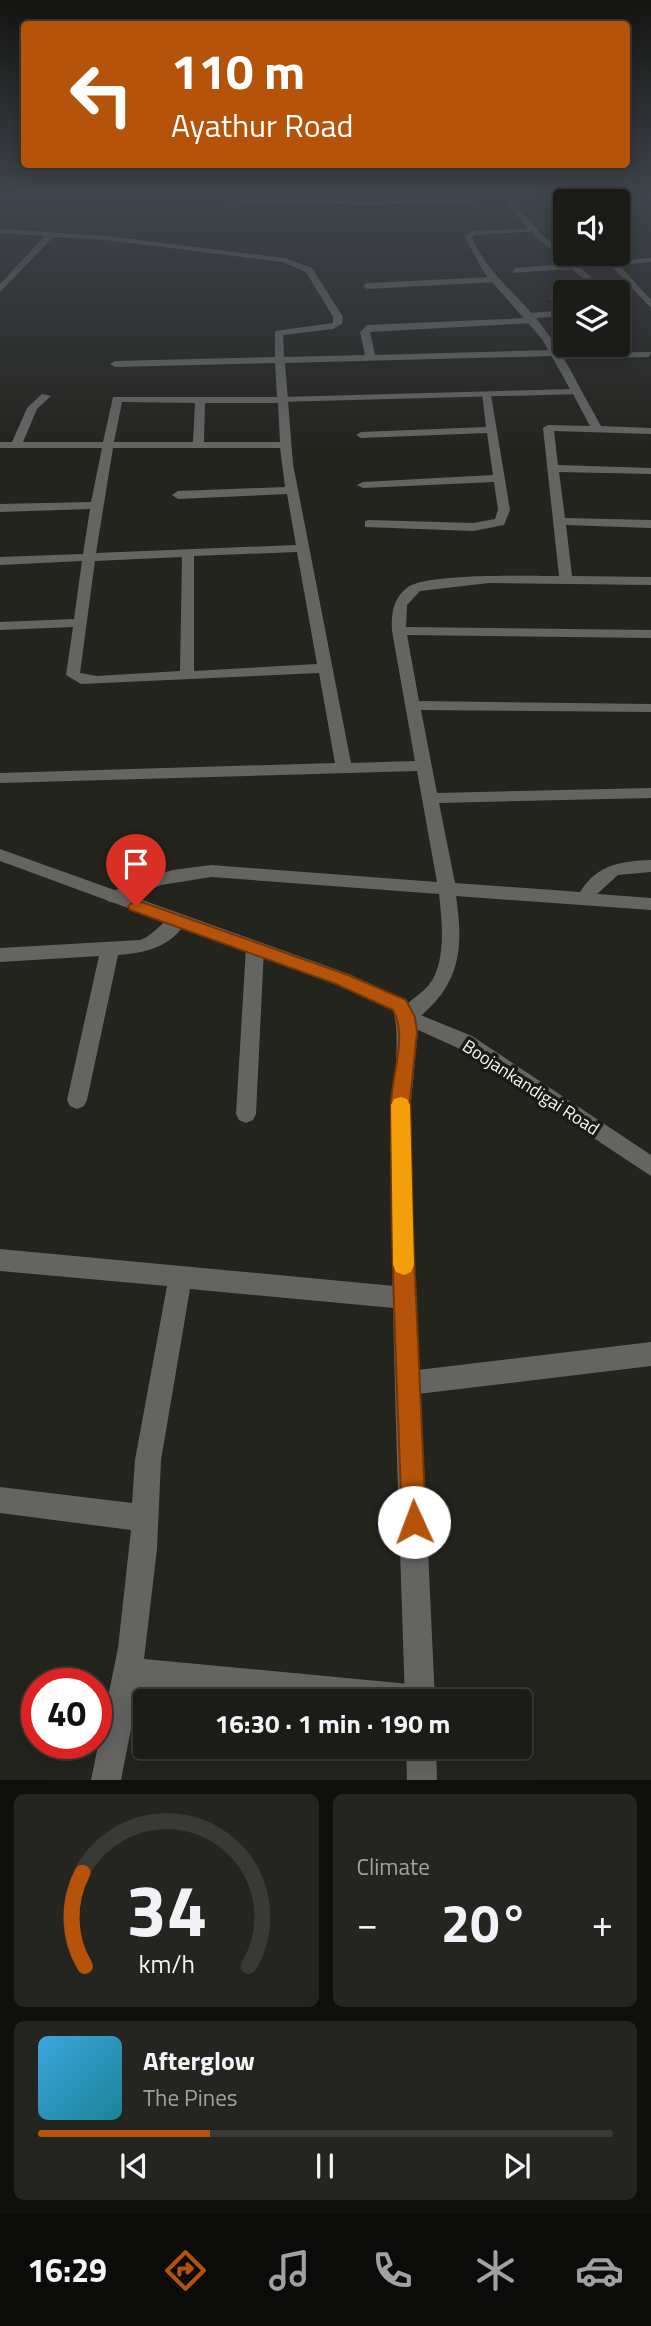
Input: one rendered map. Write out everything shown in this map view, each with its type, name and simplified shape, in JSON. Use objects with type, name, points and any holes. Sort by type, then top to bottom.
[{"type":"street","points":[[316,279],[338,321],[333,326],[278,333],[285,446],[291,491],[344,768]]},
{"type":"street","points":[[628,279],[651,304]]},
{"type":"street","points":[[367,286],[493,280],[531,318],[553,351]]},
{"type":"street","points":[[371,359],[365,331],[367,328],[553,315]]},
{"type":"street","points":[[630,354],[649,354]]},
{"type":"street","points":[[115,364],[553,355]]},
{"type":"street","points":[[557,357],[598,430]]},
{"type":"street","points":[[326,668],[81,680],[73,675],[96,505],[117,399],[282,400],[577,392]]},
{"type":"street","points":[[369,524],[489,525],[500,522],[503,516],[499,478],[485,395]]},
{"type":"street","points":[[16,444],[32,408],[46,396]]},
{"type":"street","points":[[198,445],[200,400]]},
{"type":"street","points":[[566,579],[548,428],[651,431]]},
{"type":"street","points":[[361,435],[491,430]]},
{"type":"street","points":[[0,445],[285,446]]},
{"type":"street","points":[[553,468],[651,471]]},
{"type":"street","points":[[363,485],[499,478]]},
{"type":"street","points":[[178,495],[291,491]]},
{"type":"street","points":[[0,508],[96,505]]},
{"type":"street","points":[[559,521],[651,524]]},
{"type":"street","points":[[0,561],[302,548]]},
{"type":"street","points":[[187,676],[188,553]]},
{"type":"street","points":[[420,1689],[405,1298],[401,1101],[408,1032],[406,1017],[435,992],[444,976],[450,957],[450,934],[445,888],[398,615],[401,601],[407,592],[417,587],[489,579],[651,581]]},
{"type":"street","points":[[0,626],[79,623]]},
{"type":"street","points":[[399,631],[651,634]]},
{"type":"street","points":[[413,705],[651,708]]},
{"type":"street","points":[[0,778],[424,766]]},
{"type":"street","points":[[430,798],[651,793]]},
{"type":"street","name":"Boojankandigai Road","points":[[0,855],[342,979],[400,1005],[406,1017],[465,1042],[651,1167]]},
{"type":"street","points":[[584,898],[595,880],[606,871],[651,866]]},
{"type":"street","points":[[115,898],[133,887],[153,880],[211,871],[651,904]]},
{"type":"street","points":[[0,955],[141,947],[155,942],[178,921]]},
{"type":"street","points":[[246,1114],[255,948]]},
{"type":"street","points":[[77,1100],[110,950]]},
{"type":"street","points":[[0,1260],[405,1298]]},
{"type":"street","points":[[106,1780],[134,1635],[150,1446],[180,1276]]},
{"type":"street","points":[[409,1382],[651,1354]]},
{"type":"street","points":[[0,1500],[145,1518]]},
{"type":"street","points":[[127,1672],[305,1689]]},
{"type":"street","points":[[421,1759],[422,1780]]},
{"type":"slow traffic","points":[[401,1105],[404,1265]]},
{"type":"route","points":[[136,906],[342,979],[400,1005],[406,1017],[408,1032],[401,1101],[402,1229],[414,1522]]}]
